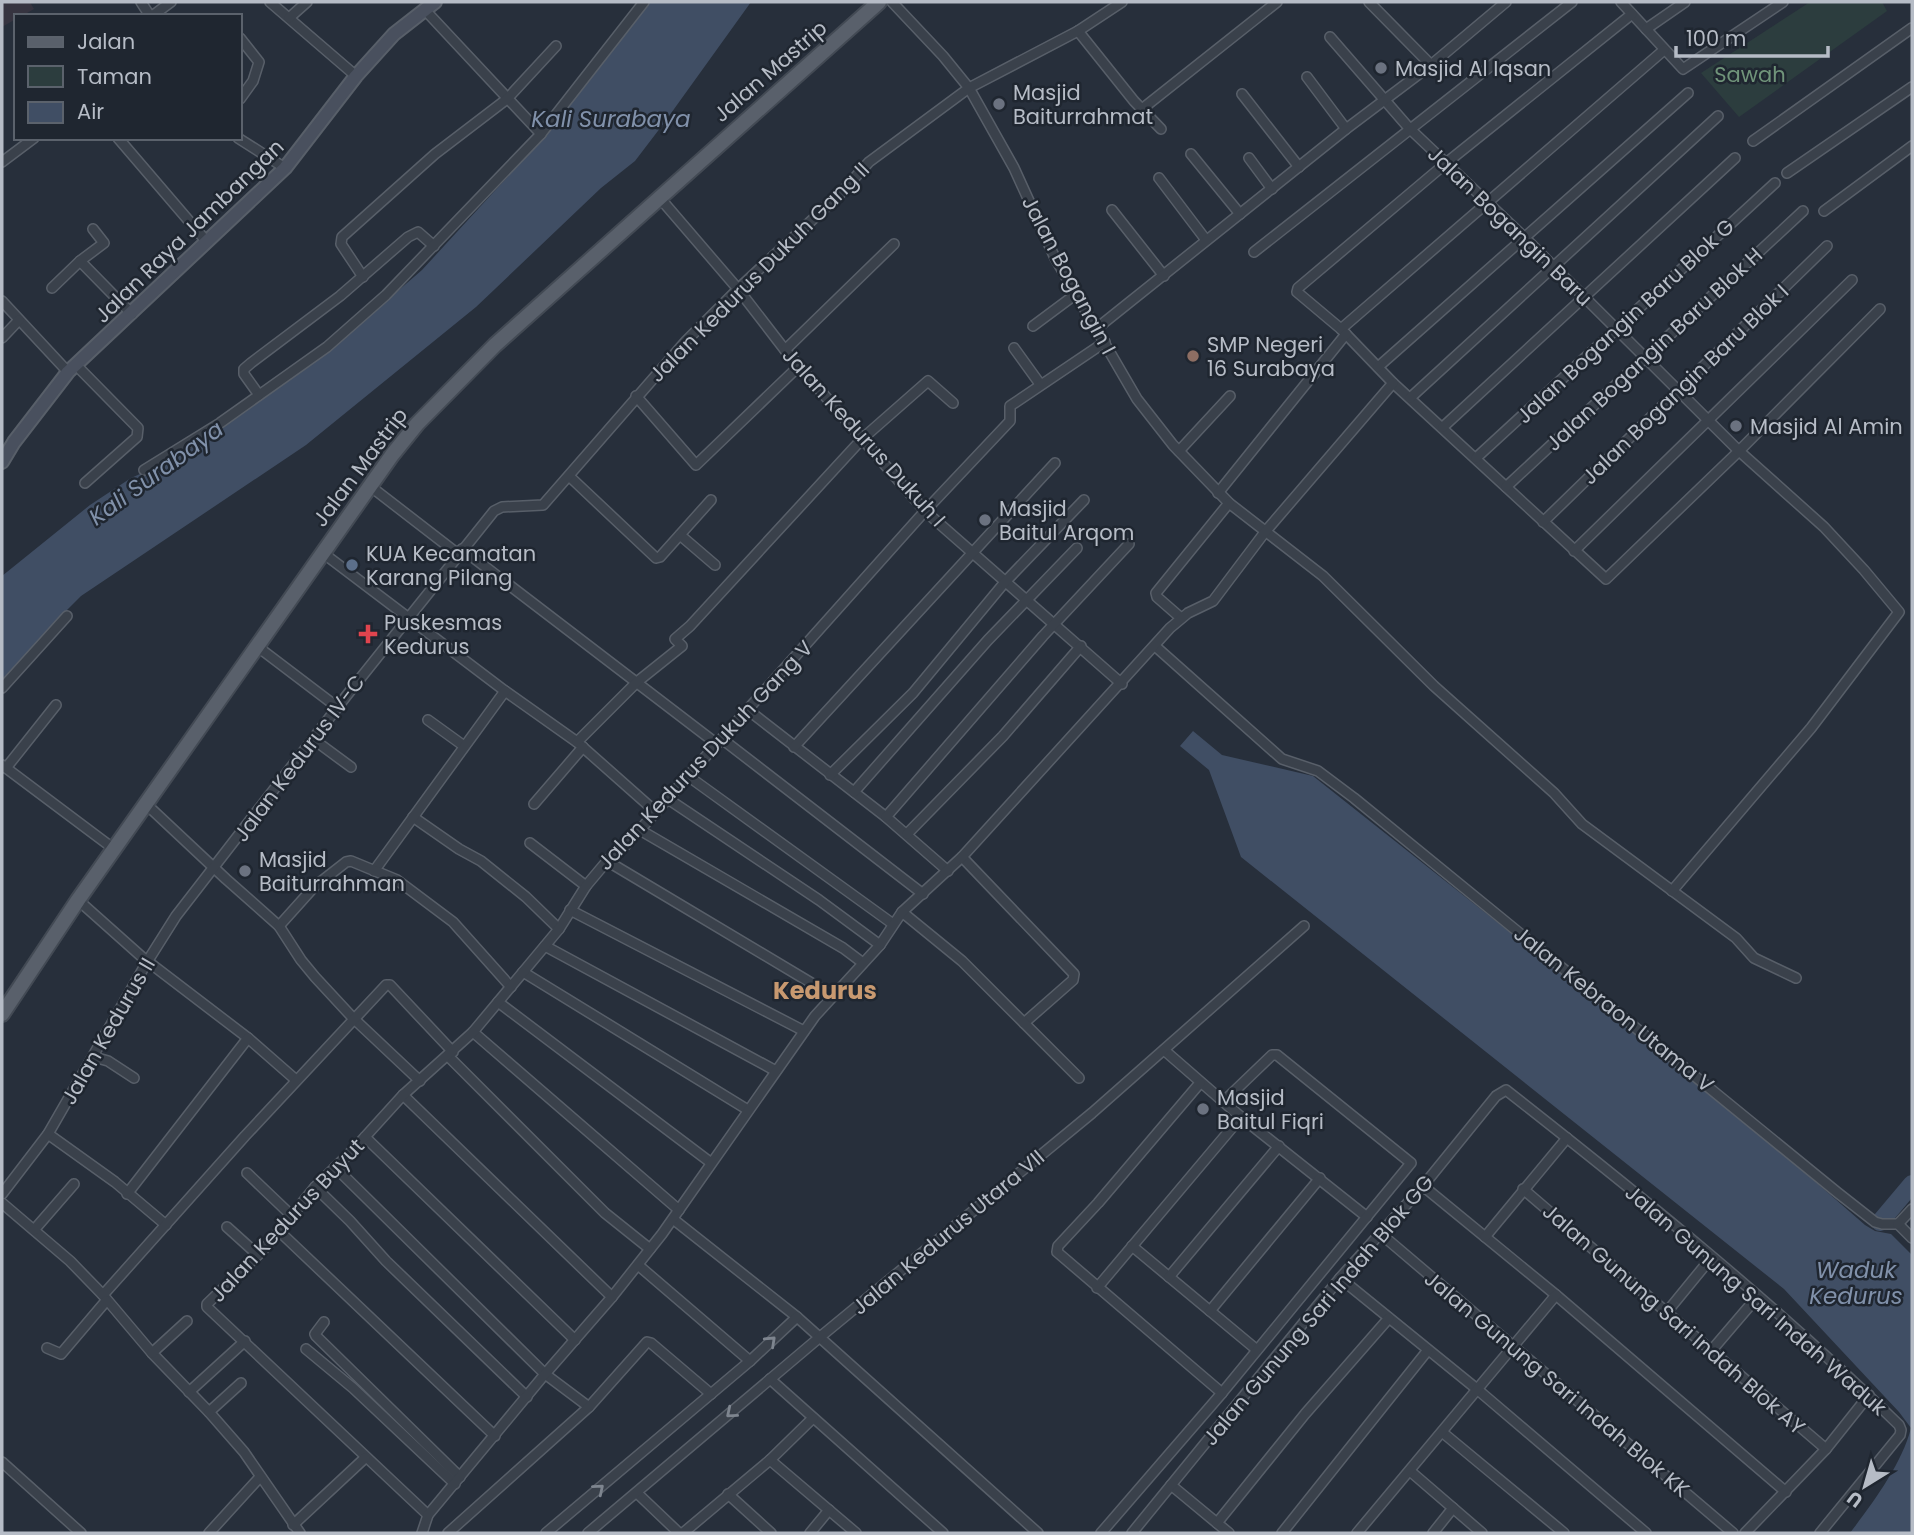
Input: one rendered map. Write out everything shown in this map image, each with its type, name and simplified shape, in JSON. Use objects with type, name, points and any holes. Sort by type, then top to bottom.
[{"type":"main road","name":"Jalan Raya Jambangan","points":[[2,462],[14,442],[72,369],[285,169],[356,76],[394,34],[435,2]]},
{"type":"main road","name":"Jalan Mastrip","points":[[2,1014],[78,900],[370,486],[417,424],[469,370],[659,197],[880,2]]},
{"type":"street","points":[[154,14],[171,2]]},
{"type":"street","points":[[270,2],[356,76]]},
{"type":"street","points":[[289,18],[307,2]]},
{"type":"street","points":[[144,470],[220,423],[327,346],[386,295],[541,134],[644,2]]},
{"type":"street","name":"Jalan Bogangin I","points":[[892,2],[970,88],[1014,168],[1055,258],[1137,399],[1179,451],[1229,503],[1323,576],[1434,685],[1554,793],[1582,824],[1736,938],[1754,958],[1796,978]]},
{"type":"street","name":"Jalan Kedurus Dukuh Gang II","points":[[460,552],[494,510],[502,507],[540,506],[686,341],[840,194],[869,162],[970,88],[1078,31],[1122,2]]},
{"type":"street","points":[[1142,109],[1277,2]]},
{"type":"street","points":[[1369,2],[1430,65]]},
{"type":"street","points":[[1096,329],[1506,2]]},
{"type":"street","points":[[1254,252],[1572,2]]},
{"type":"street","points":[[1621,2],[1681,68],[1686,68],[1783,2]]},
{"type":"street","points":[[1646,29],[1685,2]]},
{"type":"street","points":[[425,10],[541,134]]},
{"type":"street","points":[[1632,14],[1445,164],[1298,288],[1297,292],[1343,331],[1393,383],[1574,551],[1604,578],[1609,579],[1880,309]]},
{"type":"street","points":[[1753,141],[1912,27]]},
{"type":"street","points":[[1078,31],[1161,129]]},
{"type":"street","name":"Jalan Bogangin Baru","points":[[1330,37],[1409,128],[1524,237],[1739,452],[1824,527],[1899,612],[1811,728],[1677,895]]},
{"type":"street","points":[[242,41],[259,62],[253,81],[242,96]]},
{"type":"street","points":[[363,277],[341,244],[342,237],[435,154],[507,99],[556,46]]},
{"type":"street","points":[[1218,493],[1343,331],[1664,50]]},
{"type":"street","points":[[1307,77],[1346,129]]},
{"type":"street","points":[[1787,173],[1912,87]]},
{"type":"street","points":[[1378,367],[1688,93]]},
{"type":"street","points":[[1242,94],[1299,167]]},
{"type":"street","points":[[1410,398],[1718,116]]},
{"type":"street","points":[[2,162],[31,140]]},
{"type":"street","points":[[120,140],[208,242]]},
{"type":"street","points":[[242,140],[285,169]]},
{"type":"street","points":[[1824,211],[1912,146]]},
{"type":"street","points":[[1191,155],[1240,214]]},
{"type":"street","points":[[1249,158],[1272,188]]},
{"type":"street","points":[[1443,427],[1735,158]]},
{"type":"street","points":[[1159,178],[1206,240]]},
{"type":"street","name":"Jalan Bogangin Baru Blok G","points":[[1476,458],[1775,183]]},
{"type":"street","name":"Jalan Kedurus Dukuh I","points":[[659,197],[738,289],[785,350],[925,511],[1122,684]]},
{"type":"street","points":[[1112,210],[1164,276]]},
{"type":"street","name":"Jalan Bogangin Baru Blok H","points":[[1506,487],[1803,211]]},
{"type":"street","points":[[52,288],[104,243],[93,229]]},
{"type":"street","points":[[259,395],[244,374],[244,369],[363,277],[416,232],[434,246]]},
{"type":"street","points":[[785,350],[894,243]]},
{"type":"street","name":"Jalan Bogangin Baru Blok I","points":[[1543,522],[1827,246]]},
{"type":"street","points":[[80,261],[132,314]]},
{"type":"street","points":[[1574,551],[1852,280]]},
{"type":"street","points":[[1033,326],[1076,294]]},
{"type":"street","points":[[2,301],[19,320],[138,428],[137,437],[85,484]]},
{"type":"street","points":[[2,338],[19,320]]},
{"type":"street","points":[[1014,348],[1040,384],[1105,342]]},
{"type":"street","points":[[636,396],[696,465],[799,366]]},
{"type":"street","points":[[534,804],[580,745],[637,682],[682,646],[675,639],[862,439],[928,381],[953,403]]},
{"type":"street","points":[[422,1533],[428,1516],[638,1265],[804,1031],[880,945],[902,912],[962,857],[1181,618],[1213,601],[1265,532],[1393,383]]},
{"type":"street","name":"Jalan Kedurus Dukuh Gang V","points":[[403,1095],[473,1032],[559,929],[586,886],[607,861],[640,830],[925,511],[1010,421],[1008,408],[1040,384]]},
{"type":"street","points":[[1179,451],[1230,396]]},
{"type":"street","points":[[793,747],[1055,463]]},
{"type":"street","points":[[569,476],[652,556],[660,556],[711,500]]},
{"type":"street","points":[[370,486],[923,894]]},
{"type":"street","points":[[830,775],[913,693],[1005,582],[1084,500]]},
{"type":"street","points":[[1181,618],[1157,597],[1156,593],[1229,503]]},
{"type":"street","points":[[680,535],[716,565]]},
{"type":"street","points":[[886,817],[1054,624],[1129,544]]},
{"type":"street","points":[[854,792],[988,640],[1077,548]]},
{"type":"street","name":"Jalan Kedurus IV-C","points":[[215,868],[337,707],[460,552]]},
{"type":"street","points":[[323,553],[580,745],[656,812]]},
{"type":"street","points":[[2,688],[66,616]]},
{"type":"street","points":[[907,834],[1003,736],[1081,646]]},
{"type":"street","name":"Jalan Kebraon Utama V","points":[[1155,646],[1282,759],[1318,771],[1354,798],[1838,1194],[1875,1222],[1898,1224],[1912,1238]]},
{"type":"street","points":[[258,647],[337,707]]},
{"type":"street","points":[[374,871],[505,691]]},
{"type":"street","points":[[55,705],[4,766],[114,849]]},
{"type":"street","points":[[748,710],[886,817],[948,870]]},
{"type":"street","points":[[428,720],[464,746]]},
{"type":"street","points":[[313,739],[351,767]]},
{"type":"street","points":[[688,776],[893,924]]},
{"type":"street","points":[[667,799],[830,907],[880,945]]},
{"type":"street","points":[[146,804],[279,926],[301,960],[353,1018],[420,1081]]},
{"type":"street","points":[[413,817],[481,861],[526,897],[559,929]]},
{"type":"street","points":[[640,830],[842,948],[863,963]]},
{"type":"street","points":[[530,844],[586,886]]},
{"type":"street","points":[[962,857],[1074,974],[1073,980],[1024,1023]]},
{"type":"street","points":[[279,926],[314,887],[351,861],[397,880],[453,922],[511,986]]},
{"type":"street","points":[[607,861],[833,996]]},
{"type":"street","name":"Jalan Kedurus II","points":[[2,1194],[48,1134],[176,916],[215,868]]},
{"type":"street","points":[[78,900],[147,962],[248,1038],[296,1080]]},
{"type":"street","points":[[570,910],[804,1031]]},
{"type":"street","points":[[902,912],[962,961],[1079,1078]]},
{"type":"street","name":"Jalan Kedurus Utara VII","points":[[588,1533],[1092,1113],[1304,926]]},
{"type":"street","points":[[545,946],[776,1071]]},
{"type":"street","points":[[523,972],[748,1110]]},
{"type":"street","points":[[47,1348],[61,1354],[166,1225],[296,1080],[386,985],[390,985],[451,1054],[605,1213],[650,1249]]},
{"type":"street","points":[[498,1002],[710,1162]]},
{"type":"street","points":[[473,1032],[679,1210]]},
{"type":"street","points":[[127,1194],[248,1038]]},
{"type":"street","points":[[1164,1050],[1241,1117],[1367,1217]]},
{"type":"street","points":[[1101,1533],[1222,1394],[1410,1166],[1411,1162],[1277,1055],[1272,1055],[1223,1102]]},
{"type":"street","points":[[94,1057],[108,1061],[134,1078]]},
{"type":"street","points":[[1200,1083],[1058,1246],[1057,1252],[1222,1394]]},
{"type":"street","name":"Jalan Gunung Sari Indah Waduk","points":[[1506,1090],[1758,1296],[1899,1425],[1900,1435],[1820,1533]]},
{"type":"street","name":"Jalan Gunung Sari Indah Blok GG","points":[[1132,1533],[1340,1278],[1423,1186],[1496,1096],[1506,1090]]},
{"type":"street","points":[[403,1095],[612,1297]]},
{"type":"street","name":"Jalan Kedurus Buyut","points":[[403,1095],[315,1187],[280,1232],[206,1306],[428,1516]]},
{"type":"street","points":[[1097,1287],[1241,1117]]},
{"type":"street","points":[[48,1134],[166,1225]]},
{"type":"street","points":[[365,1136],[575,1340]]},
{"type":"street","name":"Jalan Gunung Sari Indah Blok AY","points":[[1485,1237],[1567,1138]]},
{"type":"street","points":[[1169,1277],[1279,1146]]},
{"type":"street","points":[[335,1167],[545,1374],[589,1407]]},
{"type":"street","points":[[247,1173],[292,1216]]},
{"type":"street","points":[[1210,1311],[1320,1178]]},
{"type":"street","points":[[34,1230],[74,1184]]},
{"type":"street","points":[[1423,1186],[1556,1294],[1786,1492]]},
{"type":"street","points":[[315,1187],[386,1261],[527,1397]]},
{"type":"street","name":"Jalan Gunung Sari Indah Blok AY","points":[[1523,1189],[1826,1449]]},
{"type":"street","points":[[2,1203],[71,1261],[152,1353],[209,1412],[244,1452],[298,1531],[365,1458]]},
{"type":"street","points":[[1898,1224],[1912,1209]]},
{"type":"street","points":[[673,1219],[797,1317],[1027,1530],[1038,1533]]},
{"type":"street","points":[[227,1227],[258,1255]]},
{"type":"street","points":[[280,1232],[495,1436]]},
{"type":"street","name":"Jalan Gunung Sari Indah Blok KK","points":[[1381,1234],[1734,1533]]},
{"type":"street","points":[[1132,1246],[1257,1350]]},
{"type":"street","points":[[1666,1313],[1711,1258]]},
{"type":"street","points":[[638,1265],[750,1361]]},
{"type":"street","points":[[1340,1278],[1478,1390],[1646,1533]]},
{"type":"street","points":[[1357,1533],[1556,1294]]},
{"type":"street","points":[[1711,1351],[1758,1296]]},
{"type":"street","points":[[546,1533],[750,1361],[797,1317]]},
{"type":"street","points":[[1217,1523],[1305,1414],[1389,1318]]},
{"type":"street","points":[[152,1353],[187,1321]]},
{"type":"street","points":[[324,1322],[316,1336],[457,1481]]},
{"type":"street","points":[[189,1392],[245,1341]]},
{"type":"street","points":[[447,1533],[589,1407],[647,1342],[711,1394]]},
{"type":"street","points":[[306,1349],[457,1481]]},
{"type":"street","points":[[1282,1533],[1428,1350]]},
{"type":"street","points":[[770,1379],[943,1533]]},
{"type":"street","points":[[209,1412],[241,1383]]},
{"type":"street","points":[[1745,1533],[1826,1449],[1869,1395]]},
{"type":"street","points":[[637,1493],[681,1533],[770,1460],[813,1418]]},
{"type":"street","points":[[1442,1432],[1564,1533]]},
{"type":"street","points":[[770,1460],[856,1533]]},
{"type":"street","points":[[2,1462],[81,1533]]},
{"type":"street","points":[[1410,1471],[1482,1533]]},
{"type":"street","points":[[209,1533],[260,1477]]},
{"type":"street","points":[[1171,1485],[1229,1533]]},
{"type":"street","points":[[728,1494],[771,1533]]},
{"type":"street","points":[[1433,1533],[1453,1508]]},
{"type":"street","points":[[810,1533],[829,1510]]},
{"type":"shaded area","points":[[2,2],[30,2],[34,9],[25,14],[14,14],[14,20],[2,27]]},
{"type":"green space","name":"Sawah","points":[[1810,2],[1882,2],[1887,11],[1739,117],[1701,73]]},
{"type":"water","name":"Kali Surabaya","points":[[648,2],[751,2],[635,161],[601,188],[476,307],[306,445],[81,596],[2,683],[2,576],[90,505],[131,478],[176,458],[210,436],[340,341],[422,270],[512,172]]},
{"type":"water","name":"Waduk Kedurus","points":[[1193,731],[1222,755],[1313,776],[1719,1098],[1865,1225],[1875,1231],[1891,1234],[1912,1255],[1912,1533],[1850,1533],[1885,1483],[1907,1442],[1911,1428],[1899,1412],[1784,1289],[1241,857],[1209,770],[1180,746]]},
{"type":"waterway","points":[[1880,1222],[1912,1184]]},
{"type":"place","name":"Masjid Al Iqsan","points":[[1381,68]]},
{"type":"place","name":"Masjid Baiturrahmat","points":[[999,104]]},
{"type":"place","name":"SMP Negeri 16 Surabaya","points":[[1193,356]]},
{"type":"place","name":"Masjid Al Amin","points":[[1736,426]]},
{"type":"place","name":"Masjid Baitul Arqom","points":[[985,520]]},
{"type":"place","name":"KUA Kecamatan Karang Pilang","points":[[352,565]]},
{"type":"place","name":"Puskesmas Kedurus","points":[[368,634]]},
{"type":"place","name":"Masjid Baiturrahman","points":[[245,871]]},
{"type":"place","name":"Masjid Baitul Fiqri","points":[[1203,1109]]},
{"type":"district","name":"Kedurus","points":[[825,990]]}]
